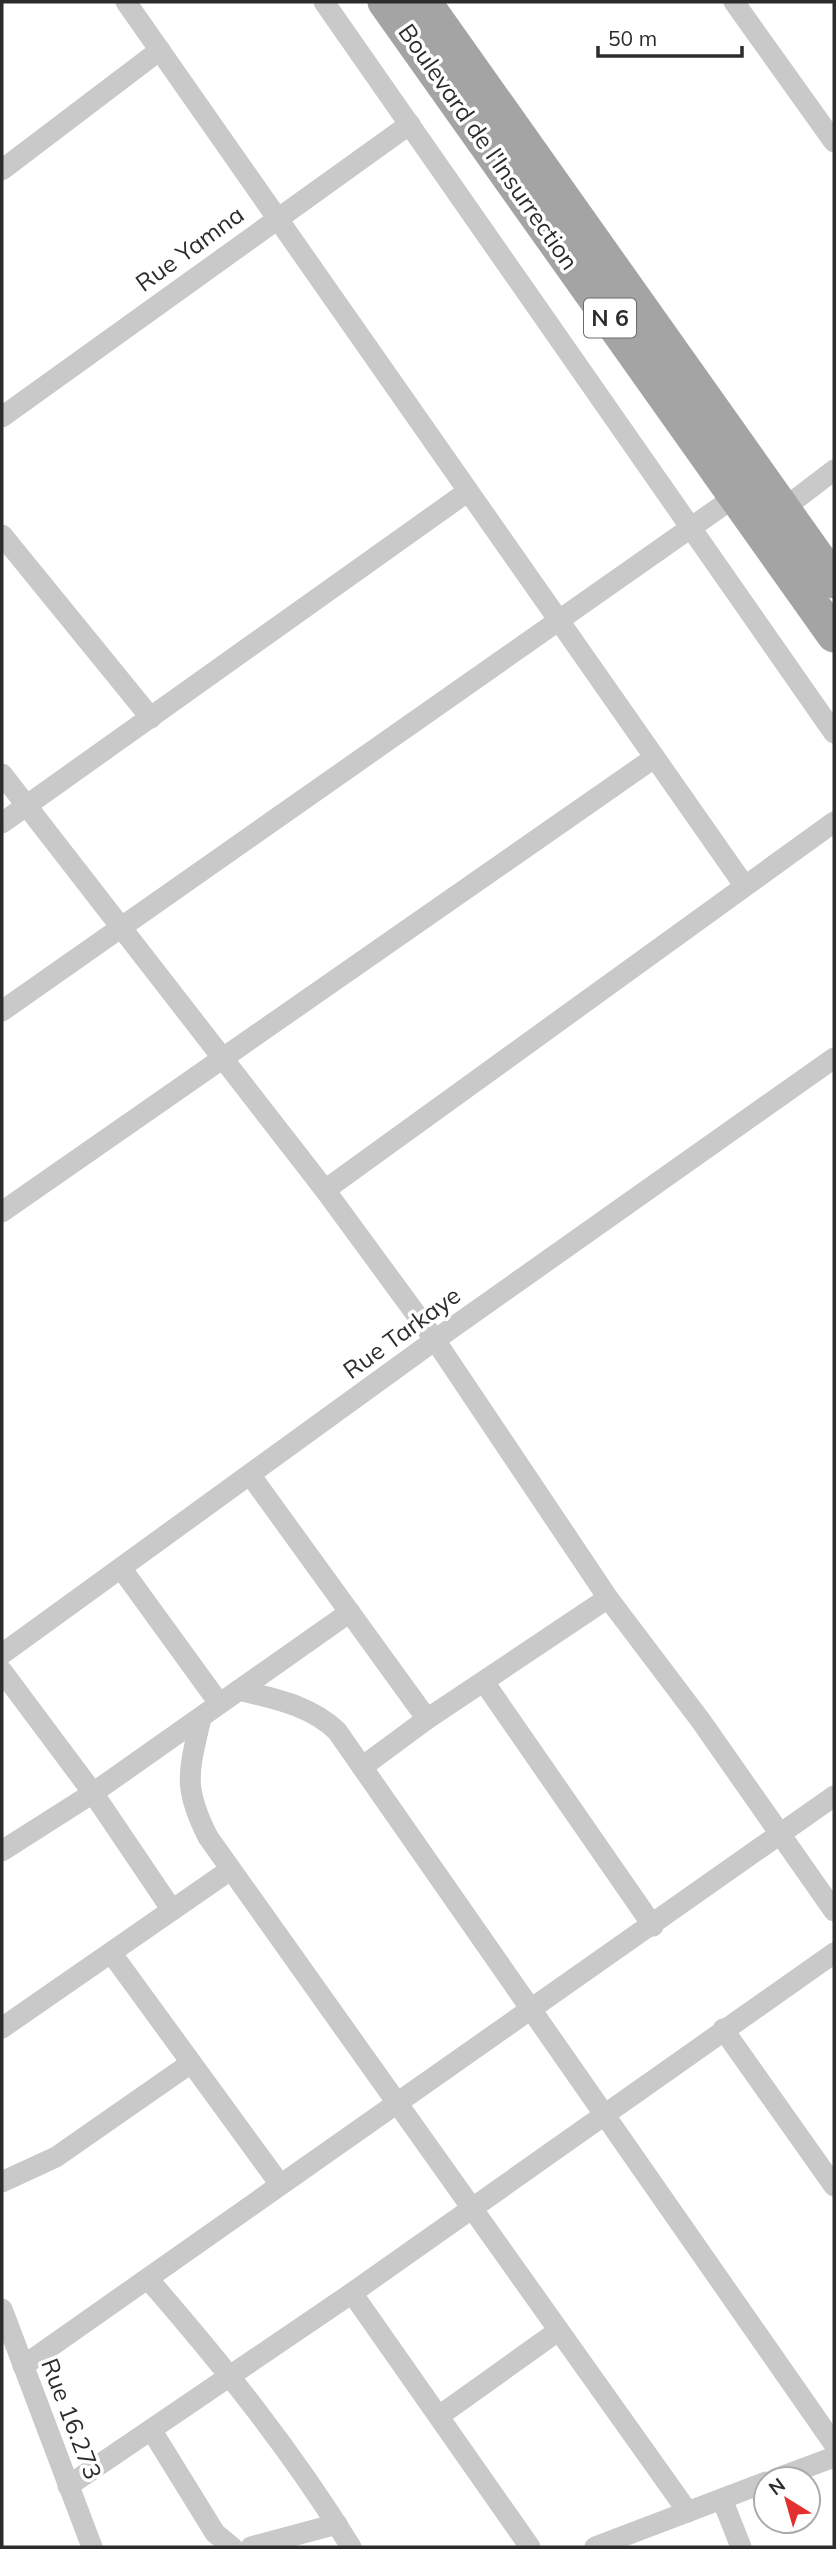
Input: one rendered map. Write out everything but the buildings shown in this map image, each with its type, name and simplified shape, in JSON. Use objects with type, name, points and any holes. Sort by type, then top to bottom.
[{"type":"main road","name":"Boulevard de l'Insurrection","points":[[385,2],[834,635]]},
{"type":"main road","name":"Boulevard de l'Insurrection","points":[[424,2],[834,581]]},
{"type":"street","points":[[126,2],[744,885]]},
{"type":"street","points":[[324,2],[834,733]]},
{"type":"street","points":[[734,2],[831,130]]},
{"type":"street","points":[[2,170],[160,50]]},
{"type":"street","name":"Rue Yamna","points":[[2,417],[410,124]]},
{"type":"street","points":[[783,509],[834,470]]},
{"type":"street","points":[[2,823],[467,492]]},
{"type":"street","points":[[2,1011],[736,495]]},
{"type":"street","points":[[2,535],[150,718]]},
{"type":"street","points":[[2,1212],[654,758]]},
{"type":"street","points":[[2,774],[325,1190],[435,1340],[608,1598],[834,1912]]},
{"type":"street","points":[[325,1190],[834,822]]},
{"type":"street","name":"Rue Tarkaye","points":[[2,1654],[435,1340],[834,1058]]},
{"type":"street","points":[[251,1476],[427,1719]]},
{"type":"street","points":[[121,1568],[219,1703]]},
{"type":"street","points":[[362,1767],[427,1719],[608,1598]]},
{"type":"street","points":[[2,1851],[93,1793],[350,1612]]},
{"type":"street","points":[[2,1671],[93,1793],[172,1910]]},
{"type":"street","points":[[484,1682],[653,1926]]},
{"type":"street","points":[[239,1690],[294,1704],[326,1720],[362,1767],[834,2444]]},
{"type":"street","points":[[201,1717],[189,1789],[194,1809],[230,1870],[688,2512]]},
{"type":"street","points":[[23,2366],[279,2183],[653,1926],[834,1796]]},
{"type":"street","points":[[2,2028],[230,1870]]},
{"type":"street","points":[[68,2486],[352,2293],[834,1953]]},
{"type":"street","points":[[112,1954],[279,2183]]},
{"type":"street","points":[[723,2029],[834,2186]]},
{"type":"street","points":[[2,2182],[56,2157],[191,2063]]},
{"type":"street","points":[[148,2279],[231,2375],[351,2547]]},
{"type":"street","points":[[352,2293],[530,2547]]},
{"type":"street","name":"Rue 16.273","points":[[2,2309],[89,2546]]},
{"type":"street","points":[[439,2416],[558,2331]]},
{"type":"street","points":[[152,2431],[215,2533],[232,2547]]},
{"type":"street","points":[[813,2465],[834,2457]]},
{"type":"street","points":[[595,2547],[752,2487]]},
{"type":"street","points":[[722,2499],[741,2547]]},
{"type":"street","points":[[251,2547],[337,2524]]}]
